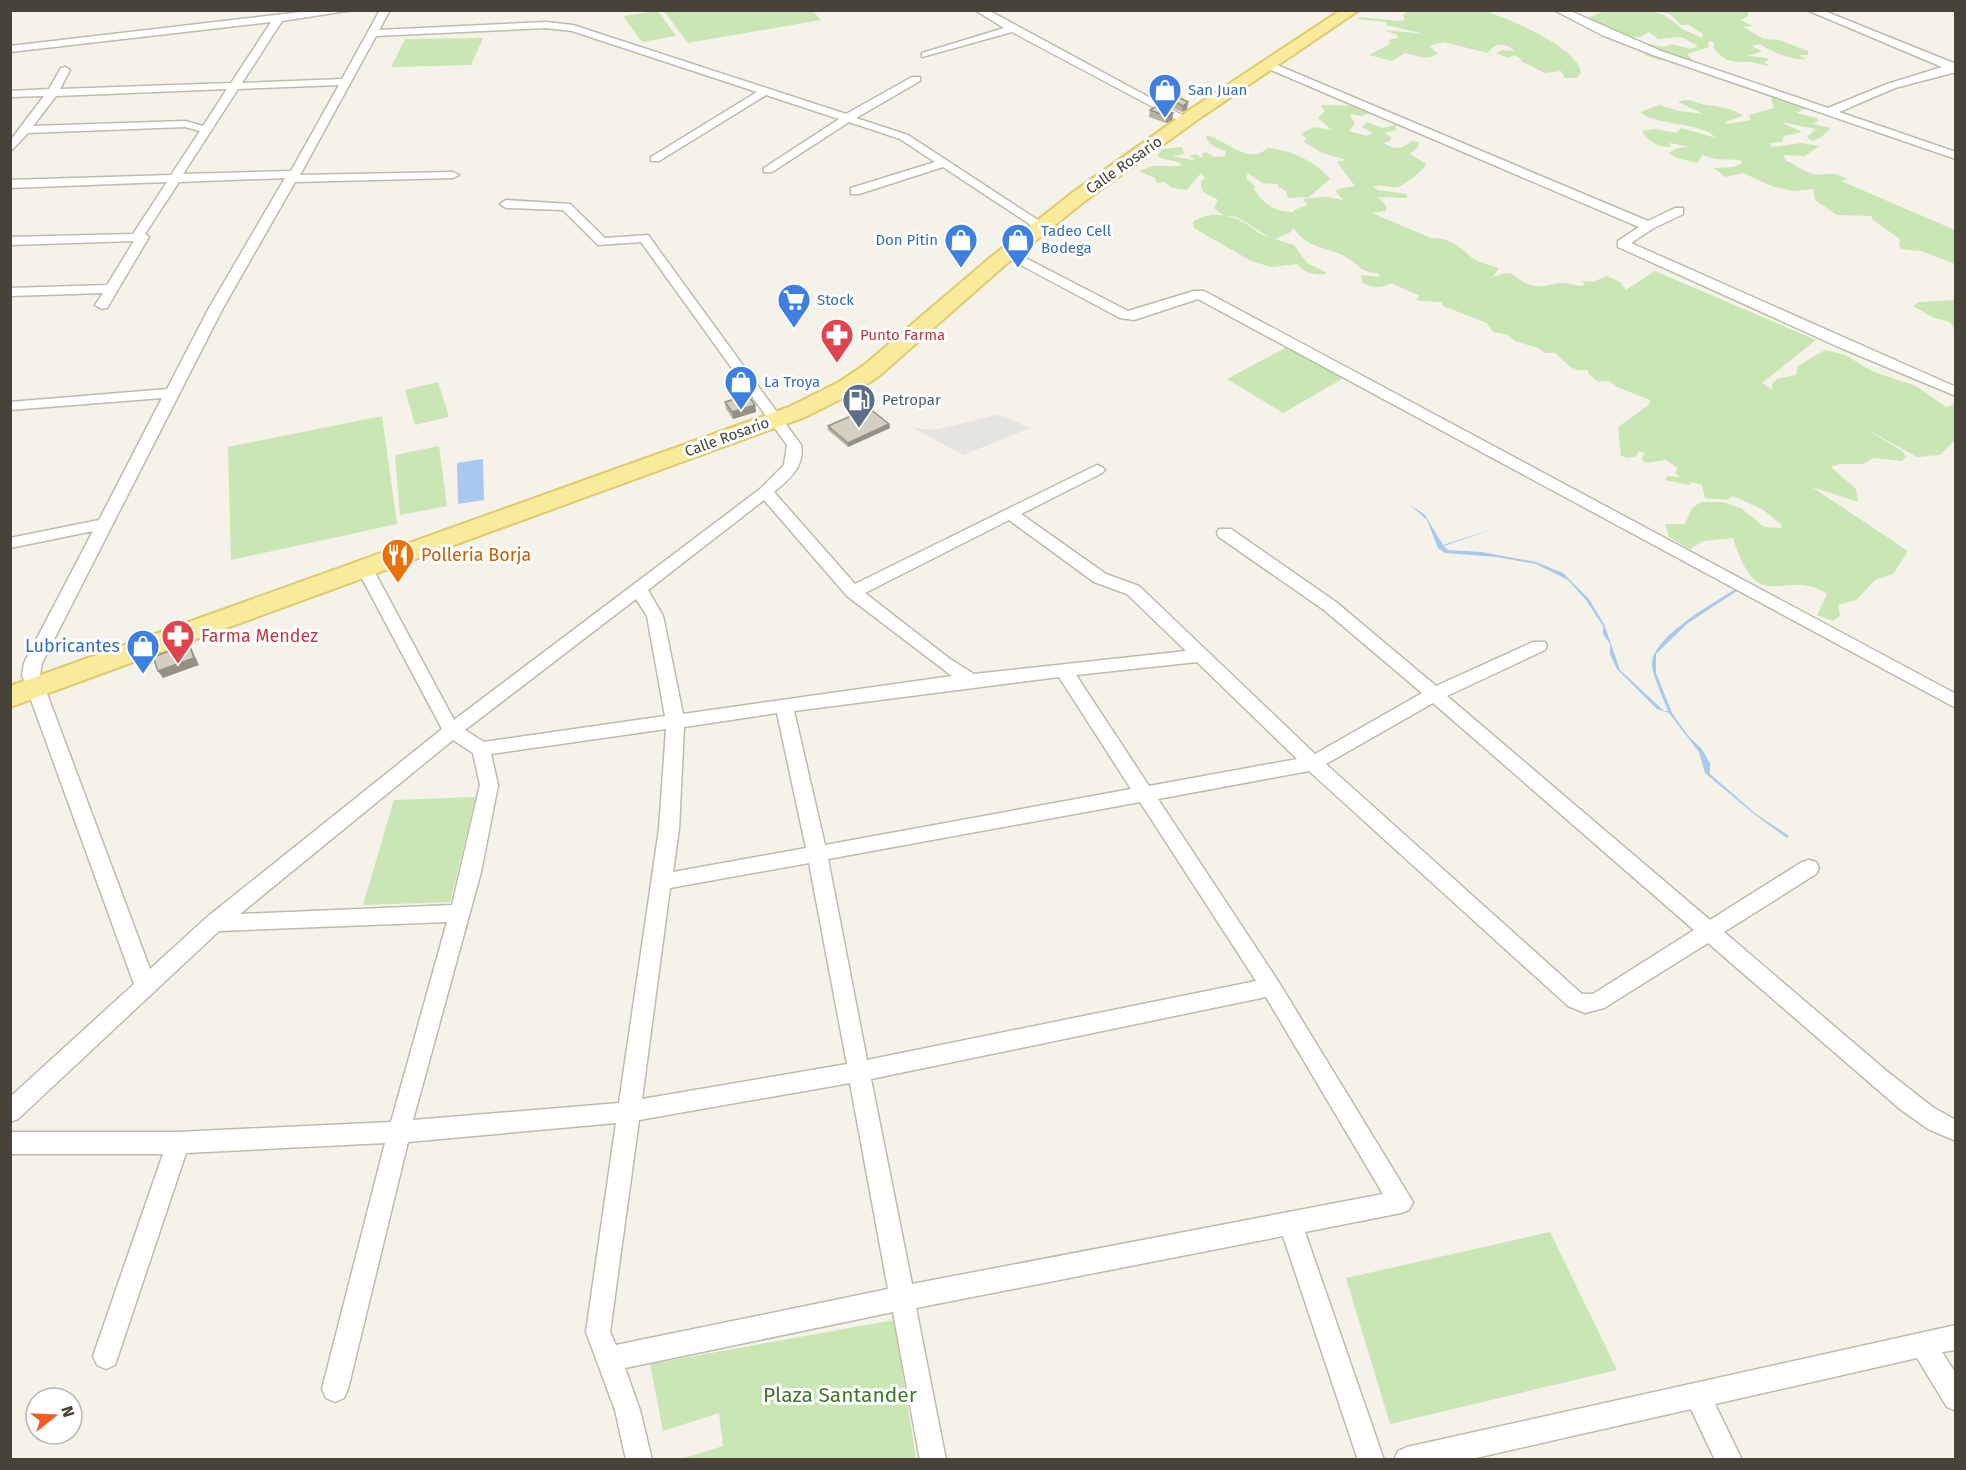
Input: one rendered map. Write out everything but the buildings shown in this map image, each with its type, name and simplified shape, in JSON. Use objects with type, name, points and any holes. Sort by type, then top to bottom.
[{"type":"main road","name":"Calle Rosario","points":[[10,697],[819,402],[866,375],[1041,226],[1187,121],[1352,10]]},
{"type":"street","points":[[10,49],[348,10]]},
{"type":"street","points":[[146,987],[31,675],[33,663],[103,524],[227,289],[347,82],[385,10]]},
{"type":"street","points":[[980,10],[1100,77],[1187,121]]},
{"type":"street","points":[[1559,10],[1606,33],[1657,53],[1956,156]]},
{"type":"street","points":[[1812,10],[1954,68]]},
{"type":"street","points":[[136,237],[237,86],[278,19]]},
{"type":"street","points":[[373,33],[513,23],[573,28],[904,137],[1041,226]]},
{"type":"street","points":[[926,55],[1014,28]]},
{"type":"street","points":[[1268,65],[1648,226]]},
{"type":"street","points":[[1828,112],[1891,86],[1954,68]]},
{"type":"street","points":[[10,149],[52,93],[65,70]]},
{"type":"street","points":[[768,170],[848,118],[916,79]]},
{"type":"street","points":[[10,94],[347,82]]},
{"type":"street","points":[[655,159],[764,92]]},
{"type":"street","points":[[24,130],[185,124],[219,112]]},
{"type":"street","points":[[185,124],[207,130]]},
{"type":"street","points":[[855,191],[945,163]]},
{"type":"street","points":[[10,184],[453,175]]},
{"type":"street","points":[[10,1112],[214,923],[452,731],[765,492],[795,463],[797,453],[794,445],[644,238],[602,242],[566,207],[506,204]]},
{"type":"street","points":[[1679,211],[1648,226],[1622,244],[1956,392]]},
{"type":"street","points":[[10,241],[144,237],[102,305]]},
{"type":"street","points":[[1008,253],[1125,315],[1134,316],[1199,294],[1956,702]]},
{"type":"street","points":[[10,292],[112,289]]},
{"type":"street","points":[[10,406],[173,393]]},
{"type":"street","points":[[853,592],[1096,470]]},
{"type":"street","points":[[765,492],[853,592],[944,663],[974,682]]},
{"type":"street","points":[[1010,514],[1100,578],[1134,590],[1312,763],[1575,1000],[1585,1004],[1597,1002],[1809,868]]},
{"type":"street","points":[[10,543],[103,524]]},
{"type":"street","points":[[1226,533],[1330,606],[1912,1105],[1945,1127],[1956,1131]]},
{"type":"street","points":[[365,569],[417,670],[452,731],[481,749],[937,685],[1202,655]]},
{"type":"street","points":[[639,589],[655,616],[675,720],[670,819],[598,1332],[608,1359],[620,1381],[635,1432],[639,1460]]},
{"type":"street","points":[[662,882],[1312,763],[1433,695],[1539,646]]},
{"type":"street","points":[[937,685],[948,672],[944,663]]},
{"type":"street","points":[[608,1359],[903,1298],[1401,1202],[1270,987],[1064,671]]},
{"type":"street","points":[[784,705],[817,853],[933,1460]]},
{"type":"street","points":[[335,1389],[399,1132],[461,913],[489,785],[481,749]]},
{"type":"street","points":[[214,923],[461,913]]},
{"type":"street","points":[[10,1143],[178,1143],[399,1132],[628,1112],[859,1072],[1270,987]]},
{"type":"street","points":[[106,1356],[178,1143]]},
{"type":"street","points":[[1290,1222],[1371,1460]]},
{"type":"street","points":[[1407,1460],[1466,1454],[1697,1393],[1956,1337]]},
{"type":"street","points":[[1923,1344],[1956,1398]]},
{"type":"street","points":[[1697,1393],[1729,1460]]},
{"type":"green space","points":[[1480,10],[1539,34],[1568,53],[1577,63],[1581,73],[1576,78],[1565,78],[1561,71],[1545,73],[1514,55],[1508,58],[1496,53],[1503,50],[1515,51],[1508,46],[1501,45],[1497,45],[1488,53],[1443,42],[1429,46],[1438,53],[1434,56],[1422,57],[1405,53],[1392,61],[1369,55],[1390,44],[1389,40],[1398,38],[1397,35],[1384,30],[1425,34],[1386,25],[1387,22],[1358,19],[1360,17],[1398,21],[1405,20],[1403,14],[1409,11]]},
{"type":"green space","points":[[658,11],[676,36],[642,42],[623,16]]},
{"type":"green space","points":[[664,11],[813,11],[821,20],[688,43]]},
{"type":"green space","points":[[1605,11],[1650,11],[1664,15],[1684,30],[1702,38],[1703,34],[1689,25],[1681,25],[1670,14],[1656,11],[1748,11],[1748,16],[1740,20],[1753,26],[1743,27],[1764,39],[1779,40],[1808,51],[1808,55],[1799,55],[1806,59],[1795,59],[1782,55],[1760,44],[1752,46],[1762,51],[1748,56],[1767,58],[1768,61],[1764,62],[1770,66],[1752,62],[1736,62],[1719,55],[1713,47],[1714,42],[1708,41],[1709,47],[1687,54],[1694,62],[1658,60],[1645,55],[1644,51],[1648,44],[1664,47],[1672,44],[1691,49],[1698,46],[1682,37],[1658,39],[1649,32],[1641,37],[1633,37],[1634,41],[1602,36],[1582,20]]},
{"type":"green space","points":[[483,38],[471,65],[391,67],[405,39]]},
{"type":"green space","points":[[1774,97],[1809,107],[1796,113],[1817,118],[1818,121],[1813,124],[1831,128],[1820,138],[1812,141],[1807,137],[1816,129],[1781,122],[1802,132],[1784,136],[1782,142],[1770,143],[1772,147],[1801,143],[1819,146],[1805,156],[1783,155],[1786,161],[1813,174],[1841,176],[1847,179],[1841,181],[1955,230],[1955,264],[1921,251],[1902,249],[1899,246],[1900,239],[1873,220],[1871,216],[1837,215],[1815,200],[1813,189],[1794,191],[1774,187],[1743,173],[1725,177],[1714,168],[1734,167],[1742,163],[1741,160],[1715,159],[1702,155],[1698,163],[1677,158],[1668,153],[1678,148],[1690,147],[1669,143],[1671,147],[1658,145],[1650,141],[1642,131],[1656,129],[1676,133],[1681,128],[1716,138],[1700,129],[1656,120],[1640,112],[1659,105],[1679,111],[1704,114],[1678,102],[1690,100],[1728,109],[1743,116],[1725,122],[1727,124],[1751,120],[1749,115],[1774,108],[1771,99]]},
{"type":"green space","points":[[1323,105],[1359,106],[1373,112],[1362,116],[1351,114],[1350,117],[1355,123],[1349,131],[1367,136],[1373,133],[1362,127],[1367,122],[1382,128],[1396,125],[1396,130],[1384,133],[1391,137],[1390,141],[1384,143],[1398,148],[1412,141],[1419,142],[1418,147],[1410,154],[1426,164],[1422,170],[1400,186],[1373,187],[1378,190],[1407,194],[1407,198],[1378,197],[1386,206],[1386,211],[1372,213],[1431,238],[1454,243],[1475,260],[1499,268],[1492,278],[1506,273],[1535,286],[1563,283],[1582,286],[1585,284],[1581,281],[1593,282],[1607,276],[1620,282],[1626,290],[1655,271],[1816,340],[1762,383],[1772,390],[1772,384],[1777,379],[1796,375],[1798,366],[1825,350],[1845,355],[1874,372],[1916,386],[1946,407],[1953,405],[1955,394],[1955,440],[1940,455],[1917,457],[1863,427],[1902,451],[1906,457],[1902,461],[1874,458],[1863,464],[1839,464],[1831,467],[1856,489],[1858,502],[1812,487],[1908,551],[1893,574],[1875,580],[1856,600],[1838,605],[1840,616],[1833,621],[1817,615],[1827,594],[1811,587],[1797,585],[1763,585],[1752,578],[1733,538],[1703,541],[1690,549],[1669,537],[1665,524],[1685,524],[1692,508],[1701,502],[1722,502],[1741,508],[1764,527],[1782,528],[1781,524],[1762,509],[1733,496],[1727,500],[1705,498],[1702,485],[1665,480],[1667,476],[1680,477],[1675,472],[1678,468],[1666,460],[1646,463],[1641,459],[1645,454],[1639,451],[1636,456],[1629,458],[1621,456],[1618,427],[1649,405],[1650,400],[1617,387],[1609,381],[1598,382],[1588,373],[1588,370],[1573,368],[1555,353],[1545,353],[1538,348],[1515,341],[1508,335],[1493,332],[1487,323],[1443,306],[1442,302],[1419,301],[1416,299],[1420,296],[1391,283],[1380,287],[1365,284],[1362,282],[1361,275],[1380,277],[1378,273],[1363,270],[1346,257],[1304,240],[1294,228],[1289,233],[1275,239],[1294,245],[1307,263],[1327,273],[1319,275],[1311,273],[1303,270],[1297,264],[1271,267],[1251,261],[1194,228],[1193,222],[1200,218],[1220,215],[1241,221],[1269,237],[1237,217],[1223,215],[1214,208],[1218,200],[1203,191],[1201,181],[1205,178],[1201,173],[1187,190],[1172,188],[1165,182],[1157,183],[1155,178],[1139,171],[1153,166],[1179,166],[1181,164],[1157,156],[1162,149],[1182,147],[1184,154],[1172,156],[1192,160],[1195,159],[1189,156],[1195,154],[1203,158],[1202,154],[1206,152],[1214,157],[1225,156],[1226,151],[1211,144],[1206,136],[1244,153],[1260,153],[1267,148],[1293,154],[1318,167],[1330,179],[1309,197],[1288,198],[1286,191],[1278,187],[1278,184],[1262,183],[1248,173],[1246,178],[1255,186],[1254,189],[1258,195],[1275,209],[1294,212],[1308,205],[1303,199],[1329,197],[1344,201],[1336,192],[1337,189],[1355,186],[1337,162],[1346,160],[1320,152],[1304,142],[1306,138],[1301,134],[1314,127],[1332,130],[1318,118],[1325,111],[1321,107]]},
{"type":"green space","points":[[1955,300],[1955,330],[1950,322],[1932,317],[1913,306],[1919,302]]},
{"type":"green space","points":[[1289,346],[1344,378],[1283,413],[1227,379]]},
{"type":"green space","points":[[438,382],[449,417],[415,425],[405,390]]},
{"type":"green space","points":[[382,416],[397,524],[231,560],[228,447]]},
{"type":"green space","points":[[439,446],[447,506],[400,515],[395,455]]},
{"type":"green space","points":[[476,797],[450,902],[363,905],[394,800]]},
{"type":"green space","points":[[1550,1232],[1617,1370],[1390,1424],[1346,1278]]},
{"type":"green space","name":"Plaza Santander","points":[[894,1320],[916,1459],[681,1459],[723,1446],[719,1413],[663,1431],[650,1364]]},
{"type":"shaded area","points":[[996,415],[1007,417],[1030,428],[963,455],[914,428],[932,430]]},
{"type":"water","points":[[483,459],[484,500],[458,504],[457,463]]},
{"type":"water","points":[[1409,504],[1425,515],[1443,545],[1493,529],[1444,546],[1448,550],[1482,552],[1536,562],[1563,573],[1589,599],[1604,624],[1620,670],[1664,711],[1668,711],[1652,667],[1655,652],[1663,641],[1687,620],[1737,588],[1743,587],[1688,623],[1656,654],[1656,673],[1672,713],[1689,737],[1701,748],[1710,763],[1710,774],[1756,814],[1789,836],[1787,838],[1754,814],[1705,773],[1699,752],[1669,713],[1657,709],[1617,669],[1610,654],[1610,644],[1603,634],[1603,626],[1586,600],[1568,580],[1536,564],[1497,557],[1445,553],[1438,548],[1427,520]]},
{"type":"place","name":"San Juan","points":[[1165,119]]},
{"type":"place","name":"Don Pitin","points":[[961,269]]},
{"type":"place","name":"Tadeo Cell Bodega","points":[[1018,269]]},
{"type":"place","name":"Stock","points":[[794,329]]},
{"type":"place","name":"Punto Farma","points":[[837,364]]},
{"type":"place","name":"La Troya","points":[[741,411]]},
{"type":"place","name":"Petropar","points":[[859,429]]},
{"type":"place","name":"Polleria Borja","points":[[398,584]]},
{"type":"place","name":"Farma Mendez","points":[[178,665]]},
{"type":"place","name":"Lubricantes","points":[[143,675]]}]
